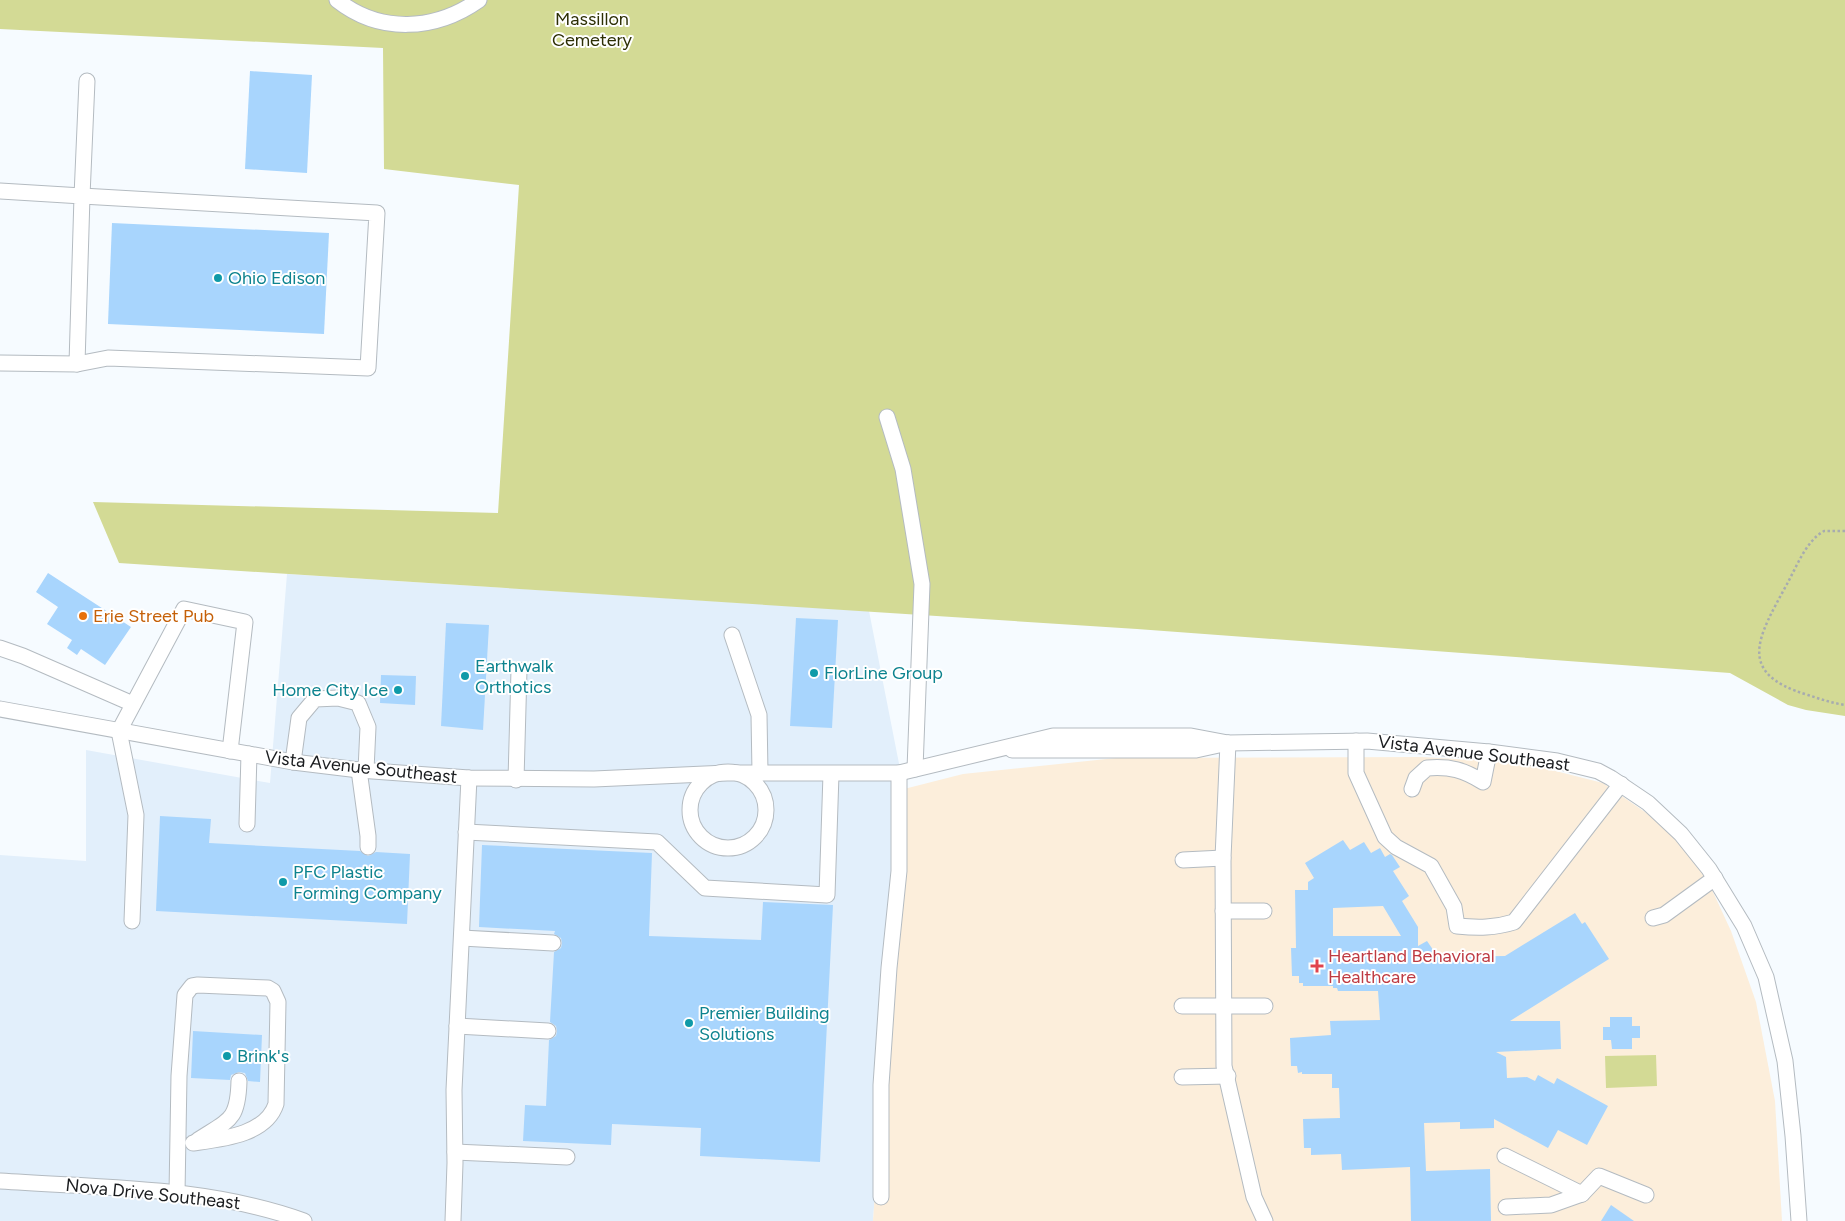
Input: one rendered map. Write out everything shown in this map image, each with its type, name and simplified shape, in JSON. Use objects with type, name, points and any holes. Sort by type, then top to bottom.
[{"type":"street","points":[[337,0],[351,11],[376,21],[407,26],[434,22],[463,11],[479,0]]},
{"type":"street","points":[[77,364],[82,196],[88,81]]},
{"type":"street","points":[[0,191],[377,212],[368,368],[108,358],[77,364],[0,363]]},
{"type":"street","points":[[887,417],[903,469],[922,584],[915,769]]},
{"type":"street","points":[[132,921],[136,815],[118,731],[184,609],[245,622],[230,751]]},
{"type":"street","points":[[732,635],[759,716],[760,772]]},
{"type":"street","points":[[0,648],[23,656],[133,704]]},
{"type":"street","points":[[516,780],[519,670]]},
{"type":"street","points":[[294,762],[299,718],[315,699],[338,698],[358,703],[368,727],[363,770],[368,847]]},
{"type":"street","name":"Vista Avenue Southeast","points":[[0,709],[294,762],[363,770],[516,780],[594,779],[760,772],[899,773],[995,750],[1068,752],[1196,750],[1228,743],[1356,741],[1489,752],[1580,766],[1598,771],[1648,803],[1675,828],[1696,851],[1744,926],[1766,977],[1784,1061],[1790,1102],[1799,1221]]},
{"type":"street","points":[[1356,741],[1356,773],[1386,837],[1396,847],[1431,866],[1454,907],[1457,926],[1478,928],[1500,926],[1514,922],[1621,784]]},
{"type":"street","points":[[1228,743],[1223,858],[1224,1066],[1228,1076],[1254,1197],[1265,1221]]},
{"type":"street","points":[[1412,789],[1416,778],[1427,768],[1456,768],[1466,771],[1483,782],[1489,752]]},
{"type":"street","points":[[247,824],[249,754]]},
{"type":"street","name":"Vista Avenue Southeast","points":[[727,773],[740,774],[751,780],[760,789],[765,801],[766,814],[759,832],[745,844],[733,848],[721,848],[709,843],[700,836],[693,825],[690,814],[691,801],[696,790],[704,781],[715,775],[727,773]]},
{"type":"street","points":[[881,1197],[881,1085],[889,968],[899,871],[899,773]]},
{"type":"street","points":[[466,832],[657,842],[705,888],[827,895],[831,774]]},
{"type":"street","points":[[453,1221],[454,1090],[469,778]]},
{"type":"street","points":[[1183,860],[1223,858]]},
{"type":"street","points":[[1653,918],[1664,915],[1715,878]]},
{"type":"street","points":[[1223,911],[1264,910]]},
{"type":"street","points":[[462,938],[552,943]]},
{"type":"street","points":[[177,1193],[179,1076],[185,995],[192,986],[198,985],[268,988],[273,991],[278,1002],[276,1104],[273,1114],[258,1127],[219,1139],[193,1143]]},
{"type":"street","points":[[1182,1006],[1265,1006]]},
{"type":"street","points":[[457,1026],[548,1031]]},
{"type":"street","points":[[1182,1077],[1228,1076]]},
{"type":"street","points":[[177,1153],[234,1115],[239,1102],[239,1082]]},
{"type":"street","points":[[455,1152],[567,1157]]},
{"type":"street","points":[[1505,1156],[1582,1194]]},
{"type":"street","points":[[1506,1207],[1551,1205],[1582,1194],[1599,1176],[1646,1195]]},
{"type":"street","name":"Nova Drive Southeast","points":[[0,1181],[177,1193],[243,1202],[304,1221]]},
{"type":"path","points":[[1845,531],[1824,531],[1810,542],[1768,621],[1761,644],[1760,658],[1767,674],[1784,687],[1845,705]]},
{"type":"shaded area","points":[[287,574],[869,611],[904,789],[873,1221],[0,1221],[0,855],[86,861],[86,750],[270,783]]},
{"type":"shaded area","name":"Heartland Behavioral Healthcare","points":[[1422,757],[1524,763],[1603,783],[1658,821],[1701,866],[1731,931],[1756,1002],[1775,1101],[1782,1221],[873,1221],[904,789],[963,774],[1116,758]]},
{"type":"green space","name":"Massillon Cemetery","points":[[0,0],[1845,0],[1845,716],[1788,705],[1730,673],[1137,629],[119,563],[93,502],[498,513],[519,185],[384,169],[383,48],[0,29]]},
{"type":"green space","points":[[1656,1055],[1657,1086],[1606,1088],[1605,1056]]},
{"type":"building","points":[[250,71],[312,75],[307,173],[245,169]]},
{"type":"building","name":"Ohio Edison","points":[[112,223],[329,233],[324,334],[108,324]]},
{"type":"building","name":"Erie Street Pub","points":[[48,573],[131,627],[105,665],[81,649],[77,655],[67,648],[72,640],[47,624],[58,607],[36,592]]},
{"type":"building","name":"FlorLine Group","points":[[796,618],[838,620],[832,728],[790,726]]},
{"type":"building","name":"Earthwalk Orthotics","points":[[446,623],[489,625],[483,730],[441,726]]},
{"type":"building","name":"Home City Ice","points":[[381,675],[416,676],[415,705],[380,703]]},
{"type":"building","name":"PFC Plastic Forming Company","points":[[160,816],[211,819],[209,843],[360,851],[368,856],[376,852],[410,854],[407,924],[156,911]]},
{"type":"building","points":[[1343,840],[1350,850],[1364,842],[1371,853],[1380,848],[1385,857],[1390,854],[1392,855],[1400,867],[1393,871],[1409,896],[1402,901],[1418,927],[1418,946],[1427,941],[1438,957],[1505,956],[1575,913],[1582,924],[1585,922],[1609,959],[1510,1021],[1560,1021],[1561,1049],[1496,1052],[1506,1057],[1507,1078],[1527,1077],[1535,1081],[1538,1075],[1554,1084],[1557,1078],[1608,1106],[1587,1145],[1558,1130],[1548,1148],[1494,1119],[1494,1128],[1460,1129],[1460,1122],[1424,1123],[1426,1171],[1490,1169],[1491,1221],[1411,1221],[1410,1167],[1342,1170],[1341,1154],[1311,1155],[1311,1148],[1304,1148],[1303,1119],[1340,1118],[1339,1088],[1332,1088],[1332,1074],[1302,1074],[1302,1072],[1298,1073],[1297,1066],[1291,1066],[1290,1038],[1331,1035],[1330,1021],[1380,1020],[1378,991],[1338,991],[1333,986],[1303,986],[1303,983],[1299,983],[1299,976],[1292,976],[1291,948],[1296,948],[1295,890],[1308,890],[1308,882],[1314,878],[1305,863]],"holes":[[[1383,906],[1401,936],[1333,936],[1333,908]]]},
{"type":"building","name":"Premier Building Solutions","points":[[482,845],[652,853],[649,936],[761,940],[763,902],[833,905],[820,1162],[700,1156],[701,1128],[612,1124],[611,1145],[523,1141],[525,1105],[546,1106],[549,1040],[556,1036],[557,1031],[556,1026],[550,1022],[554,952],[561,948],[562,943],[561,938],[554,934],[555,931],[479,927]]},
{"type":"building","points":[[1610,1017],[1632,1017],[1632,1026],[1640,1026],[1640,1038],[1632,1038],[1632,1049],[1612,1049],[1611,1040],[1603,1040],[1603,1027],[1610,1027]]},
{"type":"building","name":"Brink's","points":[[193,1031],[262,1035],[260,1082],[248,1081],[245,1073],[239,1072],[231,1075],[230,1080],[191,1078]]},
{"type":"building","points":[[1611,1205],[1634,1221],[1601,1221]]},
{"type":"place","name":"Ohio Edison","points":[[218,278]]},
{"type":"place","name":"Erie Street Pub","points":[[83,616]]},
{"type":"place","name":"FlorLine Group","points":[[814,673]]},
{"type":"place","name":"Earthwalk Orthotics","points":[[465,676]]},
{"type":"place","name":"Home City Ice","points":[[398,690]]},
{"type":"place","name":"PFC Plastic Forming Company","points":[[283,882]]},
{"type":"place","name":"Heartland Behavioral Healthcare","points":[[1317,966]]},
{"type":"place","name":"Premier Building Solutions","points":[[689,1023]]},
{"type":"place","name":"Brink's","points":[[227,1056]]}]
